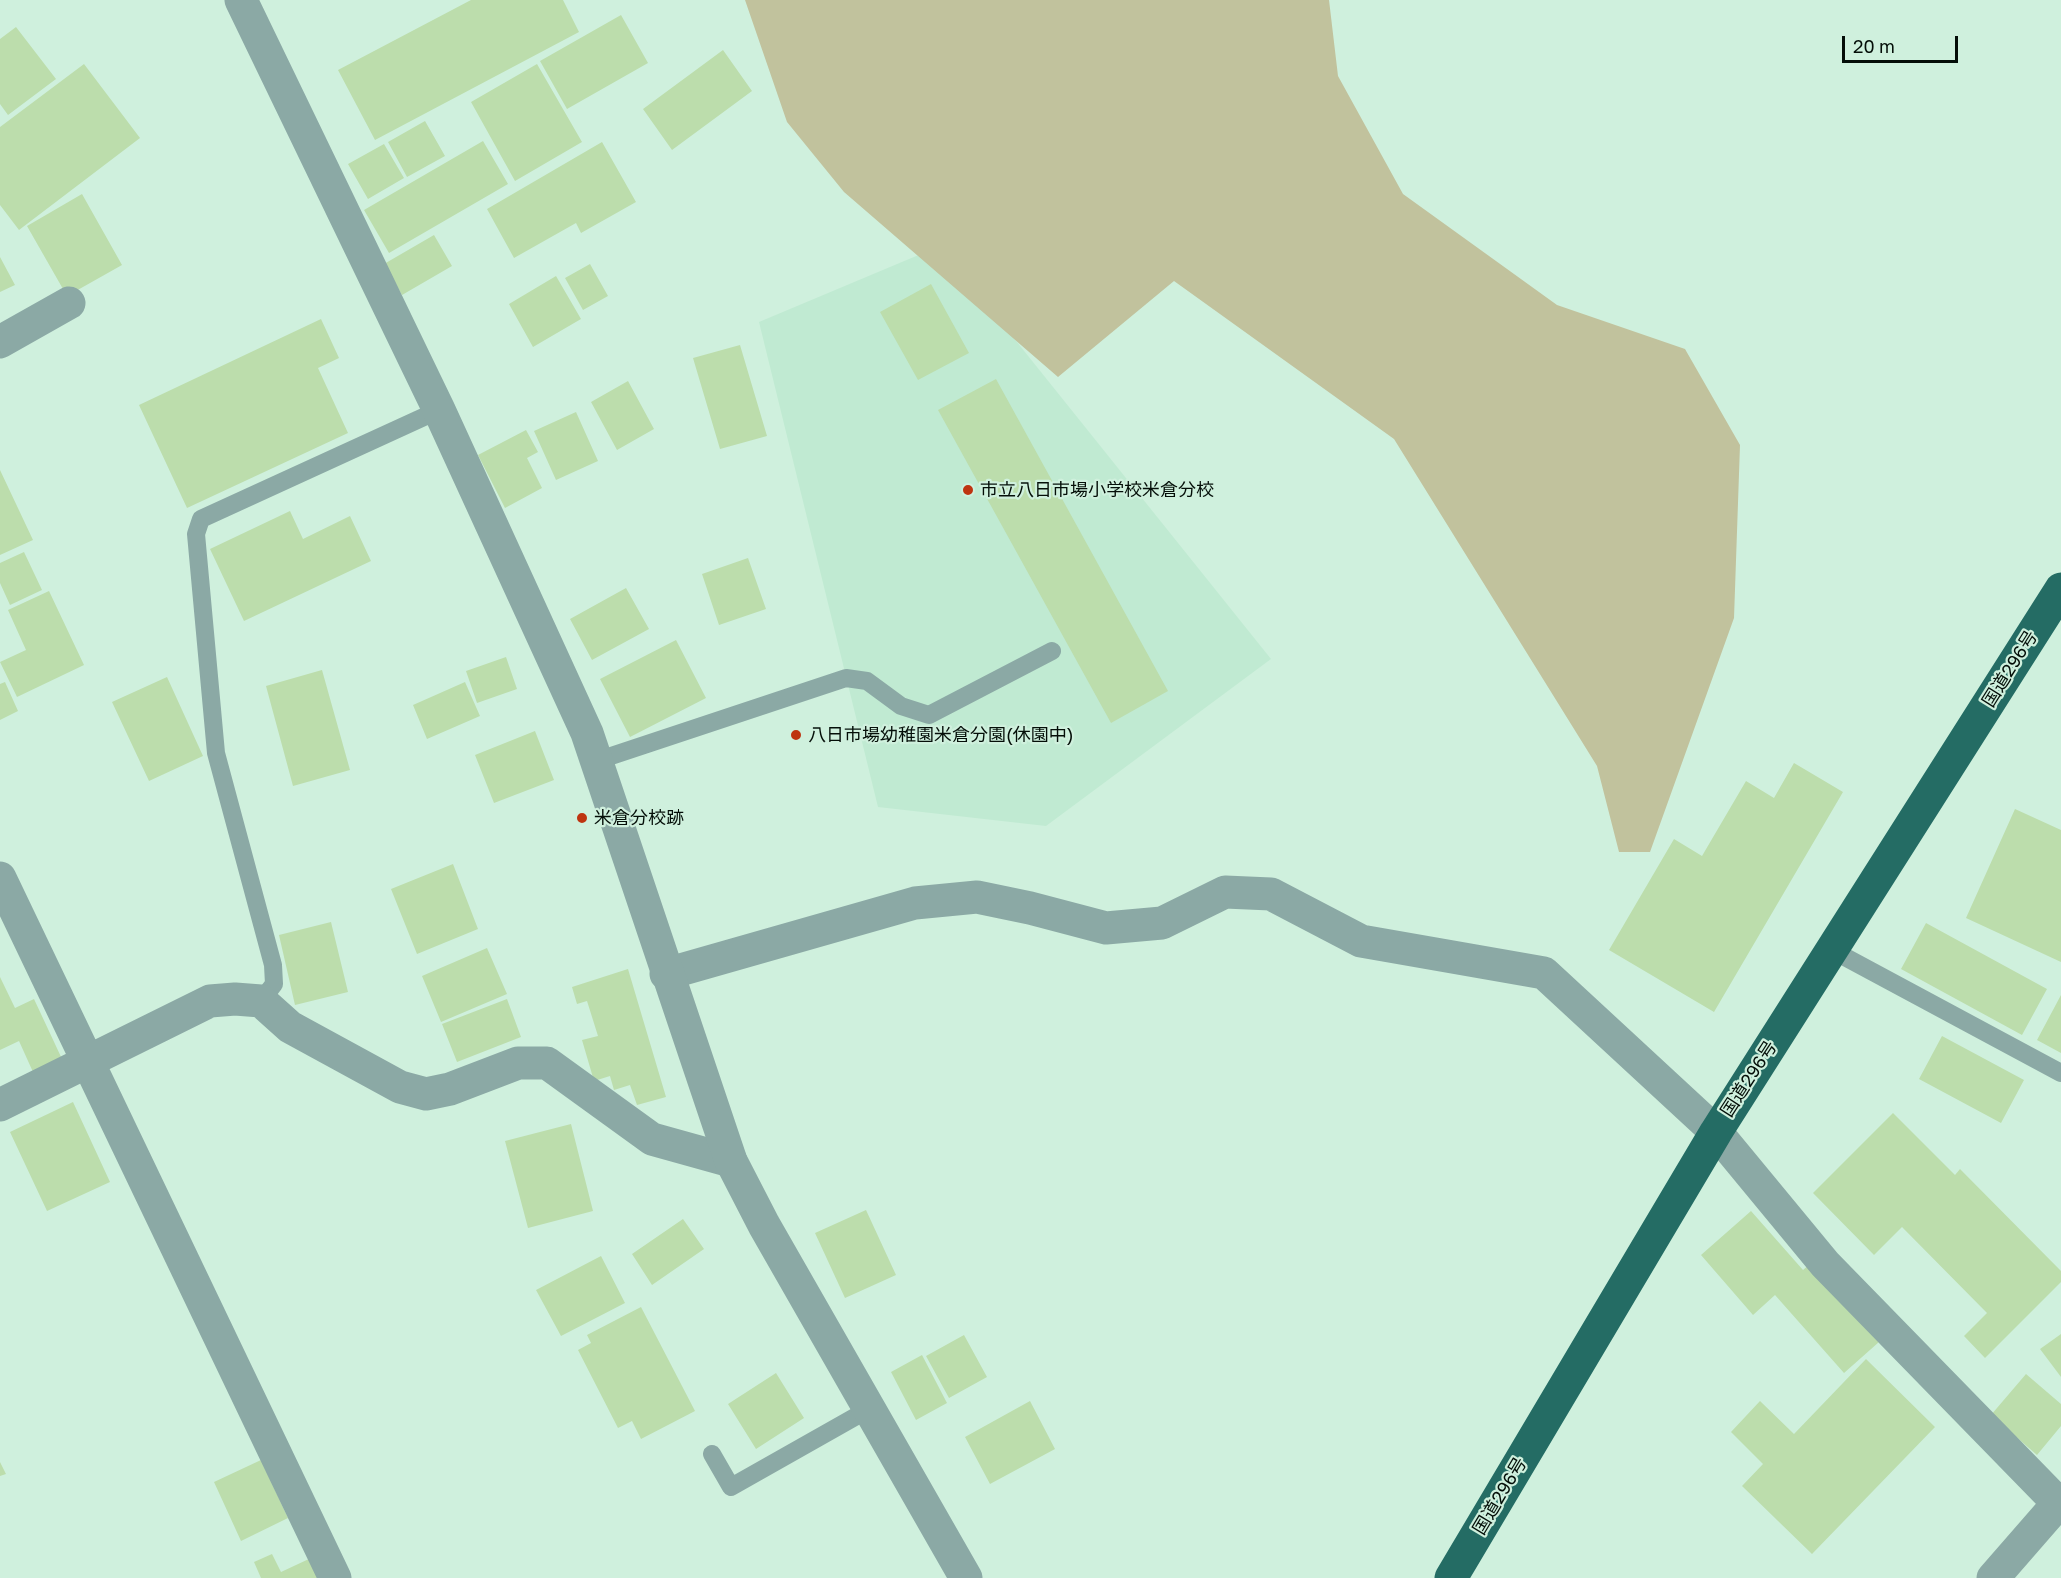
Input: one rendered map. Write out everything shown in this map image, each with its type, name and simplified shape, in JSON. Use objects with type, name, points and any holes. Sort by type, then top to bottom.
[{"type":"highway","name":"国道296号","points":[[1451,1578],[1716,1132],[2061,589]]},
{"type":"street","points":[[240,0],[439,410],[582,723],[666,974],[732,1161],[764,1225],[966,1578]]},
{"type":"street","points":[[0,342],[69,303]]},
{"type":"street","points":[[0,878],[335,1578]]},
{"type":"street","points":[[666,974],[915,903],[977,897],[1106,928],[1162,923],[1225,892],[1271,894],[1361,940],[1544,973],[1716,1132],[1825,1264],[2060,1503],[1993,1578]]},
{"type":"street","points":[[0,1105],[210,1001],[235,999],[261,1001],[290,1027],[400,1087],[426,1094],[450,1089],[518,1063],[547,1063],[652,1139],[732,1161]]},
{"type":"lane","points":[[261,1001],[273,984],[273,965],[216,753],[196,534],[201,519],[439,410]]},
{"type":"lane","points":[[596,761],[846,678],[867,681],[901,706],[929,715],[1052,651]]},
{"type":"lane","points":[[1832,951],[2061,1073]]},
{"type":"lane","points":[[712,1454],[732,1487],[869,1409]]},
{"type":"shaded area","points":[[745,0],[1329,0],[1338,76],[1403,194],[1557,305],[1685,349],[1740,445],[1734,618],[1650,852],[1619,852],[1597,766],[1394,439],[1174,281],[1058,377],[844,192],[787,122]]},
{"type":"shaded area","name":"市立八日市場小学校米倉分校","points":[[940,246],[1271,659],[1046,826],[878,807],[759,322]]},
{"type":"building","points":[[471,0],[563,0],[579,32],[375,140],[338,70]]},
{"type":"building","points":[[621,15],[648,63],[567,109],[540,61]]},
{"type":"building","points":[[16,27],[56,79],[8,115],[0,104],[0,39]]},
{"type":"building","points":[[723,50],[752,91],[672,150],[643,109]]},
{"type":"building","points":[[84,64],[140,138],[19,230],[0,205],[0,127]]},
{"type":"building","points":[[537,64],[582,142],[515,181],[471,102]]},
{"type":"building","points":[[425,121],[445,156],[407,177],[388,142]]},
{"type":"building","points":[[483,141],[508,184],[389,253],[364,210]]},
{"type":"building","points":[[602,142],[636,202],[581,233],[576,223],[514,258],[487,209]]},
{"type":"building","points":[[384,144],[404,178],[368,199],[348,164]]},
{"type":"building","points":[[82,194],[122,265],[67,296],[27,226]]},
{"type":"building","points":[[434,235],[452,266],[402,295],[384,264]]},
{"type":"building","points":[[0,257],[15,285],[0,292]]},
{"type":"building","points":[[590,264],[608,296],[583,310],[565,278]]},
{"type":"building","points":[[556,276],[581,319],[533,347],[509,304]]},
{"type":"building","points":[[931,284],[969,353],[918,380],[880,312]]},
{"type":"building","points":[[321,319],[339,358],[318,368],[348,433],[187,508],[139,405]]},
{"type":"building","points":[[740,345],[767,436],[720,449],[693,358]]},
{"type":"building","points":[[996,379],[1168,691],[1111,723],[938,410]]},
{"type":"building","points":[[628,381],[654,429],[617,450],[591,402]]},
{"type":"building","points":[[576,412],[598,461],[556,480],[534,431]]},
{"type":"building","points":[[526,430],[538,452],[527,458],[542,488],[505,508],[478,455]]},
{"type":"building","points":[[0,470],[33,540],[0,555]]},
{"type":"building","points":[[290,511],[303,539],[350,516],[371,561],[244,621],[210,549]]},
{"type":"building","points":[[24,552],[42,590],[10,605],[0,583],[0,563]]},
{"type":"building","points":[[748,558],[766,609],[719,625],[702,574]]},
{"type":"building","points":[[626,588],[649,629],[592,660],[570,619]]},
{"type":"building","points":[[49,591],[84,665],[17,697],[0,662],[26,650],[8,610]]},
{"type":"building","points":[[676,640],[706,698],[630,737],[600,679]]},
{"type":"building","points":[[506,657],[517,689],[477,703],[466,671]]},
{"type":"building","points":[[322,670],[350,770],[293,786],[266,686]]},
{"type":"building","points":[[167,677],[203,756],[149,781],[112,702]]},
{"type":"building","points":[[5,682],[18,711],[0,720],[0,684]]},
{"type":"building","points":[[465,682],[480,716],[427,739],[413,705]]},
{"type":"building","points":[[535,731],[554,780],[494,803],[475,755]]},
{"type":"building","points":[[1794,763],[1843,792],[1714,1012],[1609,950],[1674,839],[1702,856],[1746,781],[1774,798]]},
{"type":"building","points":[[2015,809],[2061,830],[2061,962],[1966,918]]},
{"type":"building","points":[[453,864],[478,929],[417,954],[391,889]]},
{"type":"building","points":[[331,922],[348,992],[295,1005],[279,935]]},
{"type":"building","points":[[1926,923],[2047,989],[2022,1035],[1901,969]]},
{"type":"building","points":[[487,948],[507,994],[441,1022],[422,976]]},
{"type":"building","points":[[628,969],[666,1097],[637,1105],[630,1085],[614,1090],[610,1076],[594,1081],[582,1040],[598,1036],[587,1001],[577,1004],[572,987]]},
{"type":"building","points":[[0,977],[15,1008],[34,999],[62,1059],[33,1072],[19,1041],[0,1050]]},
{"type":"building","points":[[2061,995],[2061,1053],[2037,1040]]},
{"type":"building","points":[[507,999],[521,1037],[457,1062],[442,1024]]},
{"type":"building","points":[[1942,1036],[2024,1080],[2001,1123],[1919,1079]]},
{"type":"building","points":[[73,1102],[110,1182],[47,1211],[10,1132]]},
{"type":"building","points":[[1893,1113],[1955,1175],[1960,1169],[2061,1271],[2061,1282],[1985,1358],[1964,1336],[1987,1313],[1902,1227],[1874,1255],[1813,1193]]},
{"type":"building","points":[[571,1124],[593,1211],[528,1228],[505,1141]]},
{"type":"building","points":[[866,1210],[896,1275],[845,1298],[815,1233]]},
{"type":"building","points":[[1751,1211],[1803,1270],[1810,1264],[1879,1342],[1844,1373],[1775,1295],[1753,1315],[1701,1255]]},
{"type":"building","points":[[683,1219],[704,1249],[652,1285],[632,1254]]},
{"type":"building","points":[[601,1256],[625,1303],[561,1336],[536,1290]]},
{"type":"building","points":[[641,1307],[695,1411],[641,1439],[632,1421],[618,1428],[578,1350],[591,1343],[587,1335]]},
{"type":"building","points":[[2061,1334],[2061,1377],[2040,1349]]},
{"type":"building","points":[[964,1335],[987,1377],[949,1398],[926,1356]]},
{"type":"building","points":[[922,1355],[947,1403],[916,1420],[891,1372]]},
{"type":"building","points":[[1866,1359],[1935,1427],[1812,1554],[1742,1486],[1763,1464],[1731,1432],[1760,1401],[1794,1434]]},
{"type":"building","points":[[776,1373],[804,1418],[756,1449],[728,1404]]},
{"type":"building","points":[[2026,1374],[2061,1404],[2061,1426],[2037,1455],[1991,1415]]},
{"type":"building","points":[[1030,1401],[1055,1449],[990,1484],[965,1437]]},
{"type":"building","points":[[261,1460],[288,1518],[241,1541],[214,1482]]},
{"type":"building","points":[[0,1462],[6,1474],[0,1476]]},
{"type":"building","points":[[272,1554],[281,1572],[311,1558],[320,1578],[261,1578],[254,1562]]},
{"type":"place","name":"市立八日市場小学校米倉分校","points":[[968,490]]},
{"type":"place","name":"八日市場幼稚園米倉分園(休園中)","points":[[796,735]]},
{"type":"place","name":"米倉分校跡","points":[[582,818]]}]
